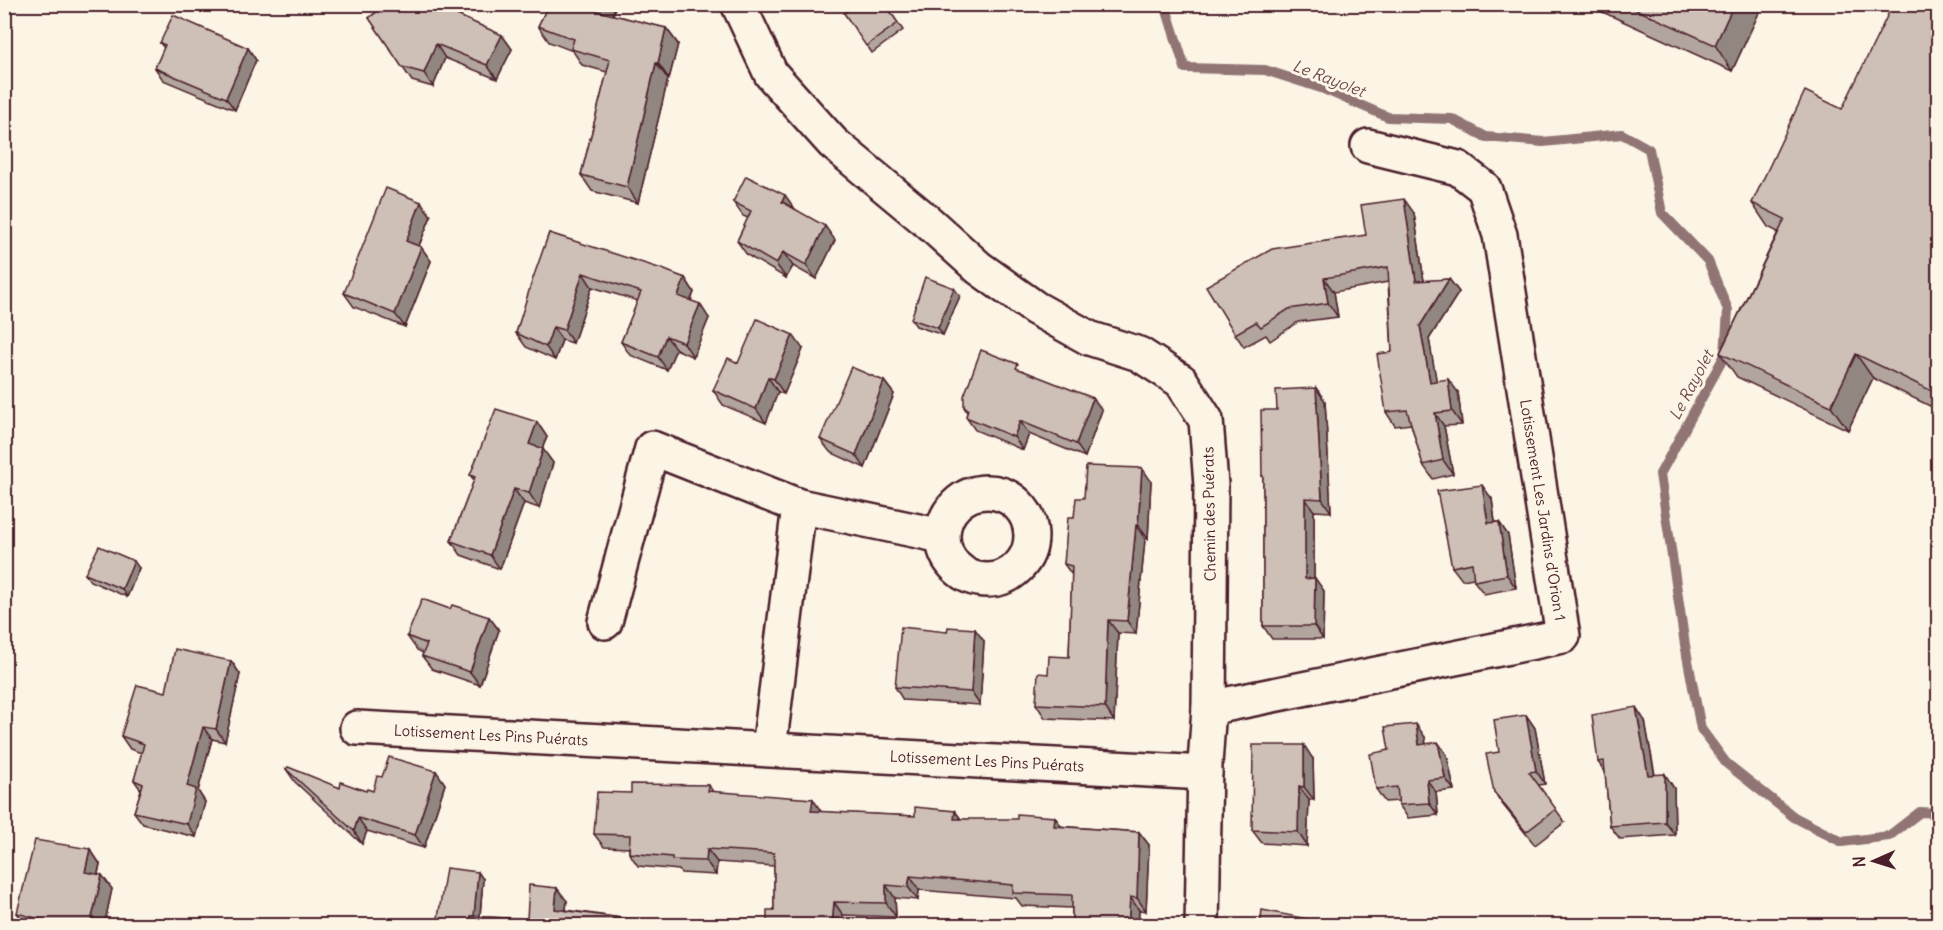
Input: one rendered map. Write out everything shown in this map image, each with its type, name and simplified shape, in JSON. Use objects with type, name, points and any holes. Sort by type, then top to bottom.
[{"type":"street","name":"Chemin des Puérats","points":[[738,4],[771,74],[833,143],[979,268],[1035,308],[1089,338],[1139,354],[1181,381],[1206,420],[1211,485],[1209,708],[1204,772],[1202,926]]},
{"type":"street","name":"Lotissement Les Jardins d'Orion 1","points":[[1209,708],[1563,636],[1500,235],[1484,188],[1458,168],[1368,146]]},
{"type":"street","points":[[606,622],[652,448],[799,506],[942,536]]},
{"type":"street","points":[[769,749],[799,506]]},
{"type":"street","name":"Lotissement Les Pins Puérats","points":[[357,728],[1204,772]]},
{"type":"building","points":[[387,4],[432,4],[502,35],[487,65],[436,44],[424,73],[402,67],[369,18]]},
{"type":"building","points":[[549,4],[599,4],[597,11],[666,28],[627,187],[581,175],[610,60],[571,49],[574,39],[538,26]]},
{"type":"building","points":[[856,4],[885,4],[898,23],[866,46],[844,13]]},
{"type":"building","points":[[1624,4],[1734,4],[1715,45]]},
{"type":"building","points":[[1893,4],[1938,4],[1938,394],[1856,354],[1831,406],[1720,353],[1785,219],[1752,203],[1805,91],[1842,109]]},
{"type":"building","points":[[173,15],[248,48],[226,98],[155,68],[165,45],[160,43]]},
{"type":"building","points":[[746,176],[785,195],[782,202],[825,226],[806,265],[783,252],[776,264],[737,241],[751,211],[733,202]]},
{"type":"building","points":[[386,188],[421,202],[406,241],[421,247],[395,314],[344,293]]},
{"type":"building","points":[[1404,199],[1416,281],[1449,279],[1420,326],[1430,382],[1448,379],[1452,411],[1435,413],[1443,460],[1423,465],[1407,410],[1386,412],[1377,354],[1392,352],[1388,267],[1324,278],[1328,303],[1289,309],[1261,327],[1256,322],[1235,334],[1206,286],[1272,249],[1366,235],[1361,205]]},
{"type":"building","points":[[549,233],[685,278],[678,296],[700,304],[684,343],[666,336],[658,357],[621,342],[641,292],[583,273],[564,330],[553,327],[546,347],[516,333]]},
{"type":"building","points":[[925,277],[954,288],[938,328],[911,319]]},
{"type":"building","points":[[757,319],[793,335],[774,379],[768,377],[756,409],[713,390],[728,358],[738,363]]},
{"type":"building","points":[[981,350],[1018,364],[1016,368],[1093,398],[1076,444],[1020,421],[1014,437],[966,417],[968,409],[964,407],[964,396]]},
{"type":"building","points":[[851,367],[884,381],[856,455],[820,439]]},
{"type":"building","points":[[1316,388],[1322,499],[1305,498],[1305,579],[1315,578],[1314,626],[1263,626],[1261,410],[1277,410],[1276,390]]},
{"type":"building","points":[[496,409],[537,422],[529,444],[543,449],[529,493],[514,489],[490,555],[451,541],[475,477],[470,475]]},
{"type":"building","points":[[1086,466],[1142,468],[1127,621],[1108,620],[1105,707],[1036,704],[1038,673],[1048,674],[1049,656],[1069,657],[1072,566],[1064,564],[1068,517],[1074,517],[1076,498],[1084,498]]},
{"type":"building","points":[[1482,485],[1488,523],[1499,522],[1507,575],[1474,581],[1472,563],[1452,567],[1437,491]]},
{"type":"building","points":[[99,546],[134,561],[122,589],[85,574]]},
{"type":"building","points":[[422,599],[450,609],[452,605],[489,617],[470,672],[422,656],[427,644],[407,636]]},
{"type":"building","points":[[901,627],[947,632],[948,627],[975,629],[971,692],[895,687]]},
{"type":"building","points":[[175,649],[231,661],[216,729],[203,727],[187,786],[196,789],[187,824],[134,812],[143,784],[134,780],[144,744],[121,736],[137,685],[166,692]]},
{"type":"building","points":[[1636,707],[1648,775],[1665,774],[1665,822],[1610,826],[1604,761],[1598,762],[1592,715]]},
{"type":"building","points":[[1526,715],[1536,771],[1529,772],[1556,809],[1526,832],[1494,792],[1486,754],[1499,752],[1494,720]]},
{"type":"building","points":[[1416,724],[1419,745],[1438,742],[1445,778],[1427,780],[1429,803],[1399,805],[1397,787],[1376,789],[1370,754],[1389,750],[1385,727]]},
{"type":"building","points":[[1253,745],[1304,745],[1304,787],[1299,786],[1298,832],[1252,830]]},
{"type":"building","points":[[389,757],[436,771],[415,835],[358,818],[354,831],[286,769],[288,767],[340,788],[341,782],[366,791],[367,789],[373,791],[377,776],[382,777]]},
{"type":"building","points":[[631,784],[709,785],[708,791],[813,799],[811,811],[915,816],[915,807],[955,811],[954,819],[1017,819],[1017,814],[1055,817],[1054,826],[1139,832],[1137,898],[1130,897],[1128,926],[1072,926],[1072,895],[1013,893],[1013,885],[910,876],[908,887],[886,885],[886,903],[834,902],[832,926],[767,926],[767,910],[774,910],[774,853],[707,849],[706,861],[672,860],[672,857],[629,853],[630,835],[594,834],[597,792],[631,793]]},
{"type":"building","points":[[35,840],[90,849],[85,872],[102,875],[90,926],[66,926],[17,913]]},
{"type":"building","points":[[446,868],[478,872],[474,916],[471,916],[471,924],[438,918]]},
{"type":"building","points":[[529,885],[557,888],[555,909],[663,924],[663,926],[471,926],[471,916],[527,919]]},
{"type":"building","points":[[1262,910],[1323,922],[1323,926],[1260,926]]},
{"type":"waterway","name":"Le Rayolet","points":[[1166,4],[1185,68],[1265,70],[1321,88],[1388,117],[1452,119],[1486,137],[1543,142],[1622,134],[1649,149],[1662,213],[1708,261],[1728,310],[1725,355],[1660,474],[1685,645],[1701,729],[1726,763],[1794,817],[1842,842],[1889,836],[1920,812],[1938,813]]}]
